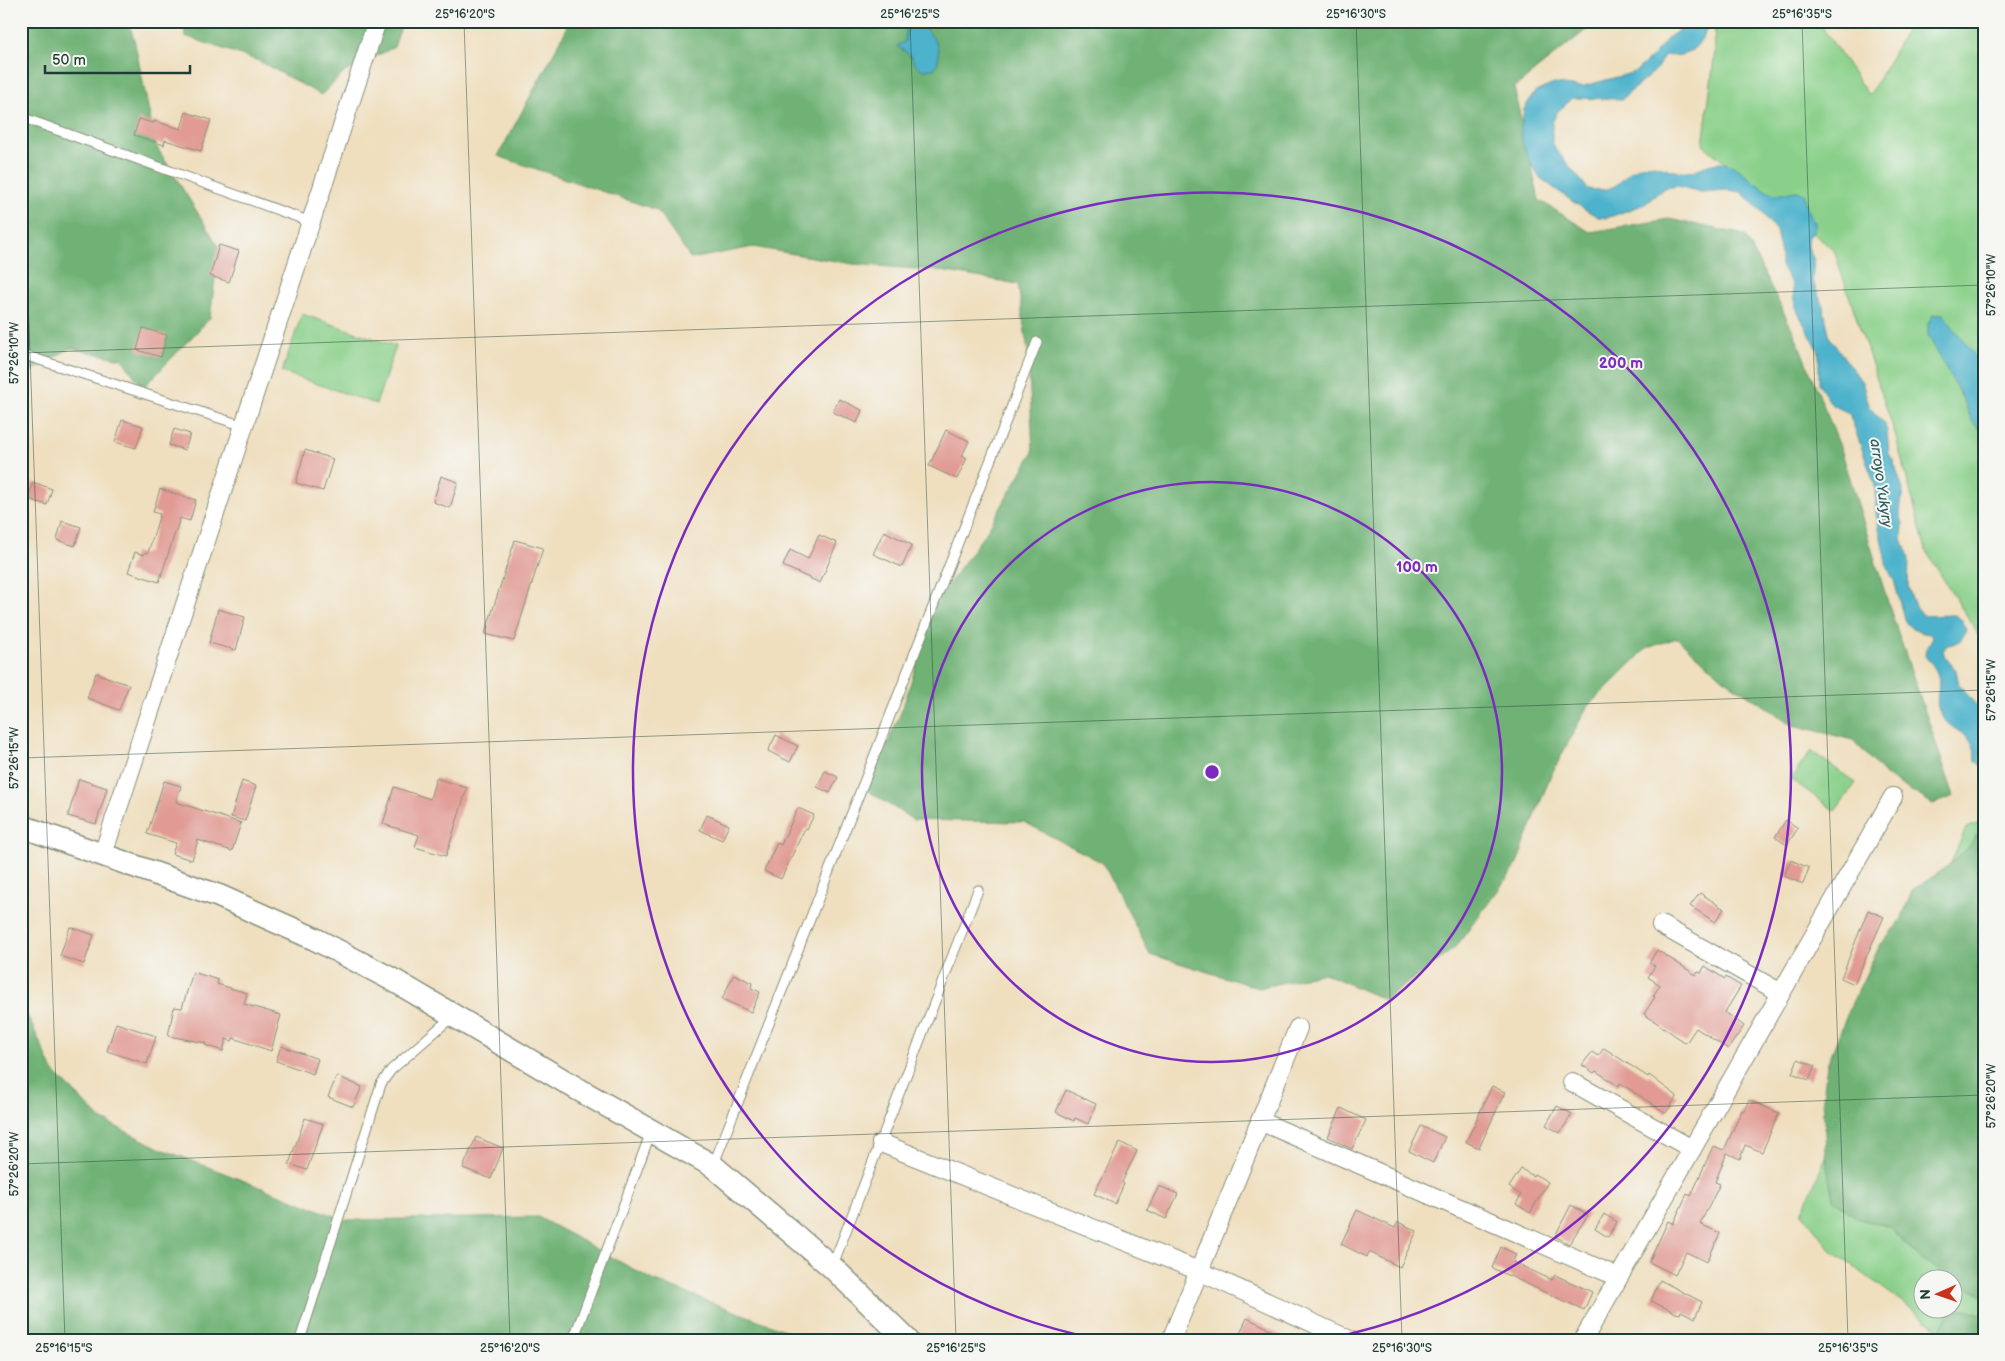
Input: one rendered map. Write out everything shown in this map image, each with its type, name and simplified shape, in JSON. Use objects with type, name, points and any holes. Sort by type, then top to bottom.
[{"type":"street","points":[[103,854],[377,21]]},
{"type":"street","points":[[1582,1340],[1893,797]]},
{"type":"street","points":[[21,826],[219,896],[315,939],[395,981],[713,1166],[832,1267],[907,1340]]},
{"type":"street","points":[[1661,925],[1781,993]]},
{"type":"street","points":[[1171,1340],[1298,1028]]},
{"type":"street","points":[[1572,1082],[1692,1149]]},
{"type":"street","points":[[1260,1121],[1618,1277]]},
{"type":"street","points":[[881,1143],[1199,1270],[1350,1340]]},
{"type":"lane","points":[[21,117],[311,222]]},
{"type":"lane","points":[[713,1166],[1037,342]]},
{"type":"lane","points":[[21,354],[244,426]]},
{"type":"lane","points":[[832,1267],[978,890]]},
{"type":"lane","points":[[300,1340],[381,1084],[391,1070],[453,1016]]},
{"type":"lane","points":[[573,1340],[651,1131]]},
{"type":"green space","points":[[21,21],[128,21],[134,39],[156,146],[219,247],[210,318],[143,388],[122,359],[70,348],[21,378]]},
{"type":"green space","points":[[184,21],[403,21],[394,47],[345,72],[321,95],[259,61],[185,36]]},
{"type":"green space","points":[[567,21],[1597,21],[1514,88],[1539,200],[1590,232],[1669,219],[1745,235],[1795,335],[1841,449],[1890,609],[1954,796],[1933,804],[1885,775],[1853,740],[1793,725],[1724,679],[1677,638],[1647,648],[1587,707],[1550,777],[1516,866],[1455,948],[1385,1000],[1324,973],[1259,988],[1150,954],[1103,863],[1024,822],[913,820],[867,790],[902,710],[937,600],[987,531],[1033,452],[1028,352],[1018,284],[941,271],[853,264],[753,247],[691,259],[657,210],[498,156],[566,30]]},
{"type":"green space","points":[[1714,21],[1818,21],[1869,96],[1911,21],[1984,21],[1984,644],[1926,551],[1895,434],[1834,250],[1703,145],[1715,51]]},
{"type":"green space","points":[[302,314],[396,346],[376,404],[282,372]]},
{"type":"green space","points":[[1811,751],[1856,783],[1835,811],[1791,779]]},
{"type":"green space","points":[[1984,822],[1984,1340],[1954,1340],[1924,1318],[1962,1318],[1962,1268],[1912,1268],[1912,1309],[1831,1250],[1802,1213],[1966,828]]},
{"type":"green space","points":[[1984,824],[1984,1296],[1962,1283],[1962,1268],[1936,1268],[1920,1259],[1888,1226],[1858,1219],[1833,1199],[1827,1167],[1823,1098],[1827,1065],[1851,1005],[1880,945],[1901,920],[1912,890],[1940,872],[1967,849]]},
{"type":"green space","points":[[21,985],[26,1012],[53,1071],[101,1119],[159,1148],[345,1220],[538,1217],[655,1281],[811,1340],[21,1340]]},
{"type":"green space","points":[[1962,1310],[1984,1316],[1984,1340],[1937,1340],[1946,1318],[1962,1318]]},
{"type":"water","name":"arroyo Yukyry","points":[[1687,21],[1711,21],[1694,49],[1682,55],[1664,55],[1656,70],[1622,99],[1573,98],[1557,112],[1552,123],[1552,142],[1557,151],[1588,189],[1600,190],[1609,188],[1616,185],[1637,167],[1645,165],[1656,165],[1687,172],[1720,163],[1735,167],[1765,190],[1772,193],[1798,191],[1804,194],[1808,212],[1815,223],[1815,228],[1808,239],[1808,247],[1814,260],[1812,280],[1823,306],[1830,338],[1862,382],[1870,408],[1884,423],[1887,431],[1889,454],[1893,460],[1903,490],[1900,513],[1903,525],[1902,539],[1909,557],[1908,587],[1916,609],[1925,616],[1955,615],[1962,620],[1966,630],[1959,641],[1947,645],[1943,651],[1945,657],[1956,670],[1959,685],[1984,714],[1984,769],[1976,761],[1975,751],[1969,739],[1948,724],[1938,707],[1939,684],[1937,673],[1925,655],[1933,637],[1931,634],[1919,632],[1912,628],[1904,619],[1894,580],[1887,567],[1876,513],[1875,485],[1849,413],[1832,405],[1819,385],[1819,352],[1795,307],[1792,284],[1781,266],[1781,254],[1776,231],[1761,211],[1741,192],[1728,190],[1701,192],[1678,186],[1664,188],[1645,204],[1607,218],[1598,217],[1576,204],[1539,177],[1528,158],[1522,142],[1521,128],[1524,109],[1535,92],[1554,84],[1581,87],[1635,72],[1654,55],[1669,37],[1681,29]]},
{"type":"water","points":[[914,26],[921,26],[926,30],[937,45],[939,57],[934,69],[923,70],[915,64],[911,56],[897,46],[905,42],[906,31]]},
{"type":"water","points":[[1943,314],[1973,353],[1984,378],[1984,431],[1972,421],[1966,405],[1928,335],[1928,324],[1933,315]]},
{"type":"building","points":[[186,112],[211,120],[201,151],[165,140],[164,145],[134,135],[139,119],[153,123],[154,121],[181,129]]},
{"type":"building","points":[[219,245],[239,251],[229,282],[210,276]]},
{"type":"building","points":[[143,328],[167,335],[161,357],[137,350]]},
{"type":"building","points":[[839,399],[862,410],[857,423],[833,412]]},
{"type":"building","points":[[122,420],[143,426],[136,448],[115,442]]},
{"type":"building","points":[[174,429],[190,434],[185,450],[169,445]]},
{"type":"building","points":[[946,430],[969,441],[962,456],[967,458],[957,479],[929,466]]},
{"type":"building","points":[[305,450],[333,459],[323,491],[296,483]]},
{"type":"building","points":[[441,476],[458,482],[450,508],[433,502]]},
{"type":"building","points":[[33,482],[52,489],[47,505],[28,499]]},
{"type":"building","points":[[160,489],[196,500],[190,521],[180,518],[159,582],[128,572],[135,552],[144,555],[145,552],[148,553],[160,514],[153,512]]},
{"type":"building","points":[[62,521],[81,527],[75,546],[57,540]]},
{"type":"building","points":[[884,531],[912,545],[902,567],[873,554]]},
{"type":"building","points":[[819,535],[837,543],[820,583],[783,566],[790,550],[808,559]]},
{"type":"building","points":[[515,540],[543,548],[514,641],[485,634]]},
{"type":"building","points":[[218,609],[245,617],[236,650],[209,643]]},
{"type":"building","points":[[96,673],[129,685],[119,710],[87,698]]},
{"type":"building","points":[[776,735],[798,746],[790,762],[768,751]]},
{"type":"building","points":[[825,771],[838,777],[830,793],[817,787]]},
{"type":"building","points":[[436,778],[467,788],[446,856],[415,847],[419,835],[383,824],[394,787],[430,799]]},
{"type":"building","points":[[79,779],[107,788],[96,824],[68,816]]},
{"type":"building","points":[[164,781],[181,786],[176,802],[241,823],[232,851],[198,840],[192,860],[172,854],[176,843],[147,834]]},
{"type":"building","points":[[242,781],[256,786],[245,821],[231,817]]},
{"type":"building","points":[[798,808],[814,815],[807,829],[805,828],[781,879],[764,871],[777,843],[781,845]]},
{"type":"building","points":[[707,815],[729,825],[722,840],[700,830]]},
{"type":"building","points":[[1786,820],[1798,828],[1787,845],[1775,837]]},
{"type":"building","points":[[1791,860],[1809,868],[1803,884],[1784,876]]},
{"type":"building","points":[[1700,893],[1724,909],[1715,922],[1690,906]]},
{"type":"building","points":[[1868,910],[1884,917],[1854,984],[1841,978]]},
{"type":"building","points":[[70,927],[94,935],[84,964],[60,956]]},
{"type":"building","points":[[1657,950],[1696,975],[1698,972],[1701,973],[1705,966],[1725,979],[1726,977],[1741,986],[1725,1012],[1744,1026],[1728,1049],[1696,1028],[1686,1043],[1644,1014],[1660,985],[1648,977],[1655,966],[1649,963]]},
{"type":"building","points":[[193,972],[218,980],[217,984],[247,993],[244,1004],[281,1015],[271,1051],[233,1038],[232,1041],[226,1039],[223,1051],[205,1045],[206,1043],[168,1036],[174,1007],[182,1008]]},
{"type":"building","points":[[734,974],[752,983],[751,988],[760,992],[751,1012],[722,999]]},
{"type":"building","points":[[116,1023],[156,1036],[147,1064],[107,1051]]},
{"type":"building","points":[[281,1046],[318,1059],[313,1074],[276,1061]]},
{"type":"building","points":[[1604,1048],[1648,1077],[1649,1075],[1677,1096],[1666,1113],[1620,1083],[1618,1086],[1596,1071],[1594,1073],[1582,1065],[1592,1052],[1598,1056]]},
{"type":"building","points":[[1798,1059],[1815,1066],[1809,1080],[1792,1073]]},
{"type":"building","points":[[337,1076],[362,1087],[353,1107],[328,1097]]},
{"type":"building","points":[[1492,1086],[1505,1092],[1479,1148],[1466,1142]]},
{"type":"building","points":[[1066,1090],[1096,1104],[1088,1124],[1075,1118],[1074,1121],[1056,1112]]},
{"type":"building","points":[[1749,1100],[1779,1113],[1762,1152],[1745,1145],[1740,1159],[1727,1153],[1715,1182],[1720,1184],[1700,1224],[1720,1233],[1707,1262],[1686,1252],[1675,1275],[1649,1262],[1668,1221],[1673,1224],[1687,1194],[1691,1196],[1713,1146],[1724,1150],[1742,1110],[1744,1111]]},
{"type":"building","points":[[1557,1106],[1572,1114],[1560,1133],[1546,1125]]},
{"type":"building","points":[[1341,1108],[1366,1120],[1352,1149],[1328,1137]]},
{"type":"building","points":[[305,1118],[323,1124],[307,1170],[289,1164]]},
{"type":"building","points":[[1421,1126],[1445,1137],[1433,1163],[1409,1151]]},
{"type":"building","points":[[476,1137],[503,1148],[491,1179],[463,1168]]},
{"type":"building","points":[[1120,1142],[1137,1151],[1122,1182],[1124,1184],[1115,1204],[1094,1194]]},
{"type":"building","points":[[1521,1169],[1548,1182],[1530,1213],[1516,1204],[1521,1195],[1509,1187]]},
{"type":"building","points":[[1159,1186],[1178,1194],[1166,1219],[1147,1210]]},
{"type":"building","points":[[1571,1205],[1588,1215],[1569,1244],[1555,1236]]},
{"type":"building","points":[[1357,1210],[1395,1228],[1398,1222],[1417,1231],[1400,1267],[1369,1252],[1367,1257],[1341,1244]]},
{"type":"building","points":[[1604,1214],[1617,1222],[1608,1237],[1595,1229]]},
{"type":"building","points":[[1501,1247],[1516,1254],[1513,1262],[1552,1280],[1555,1275],[1592,1292],[1584,1310],[1492,1268]]},
{"type":"building","points":[[1660,1280],[1702,1302],[1695,1318],[1681,1311],[1680,1314],[1676,1313],[1651,1301]]},
{"type":"building","points":[[1247,1318],[1266,1327],[1288,1340],[1237,1340]]}]
